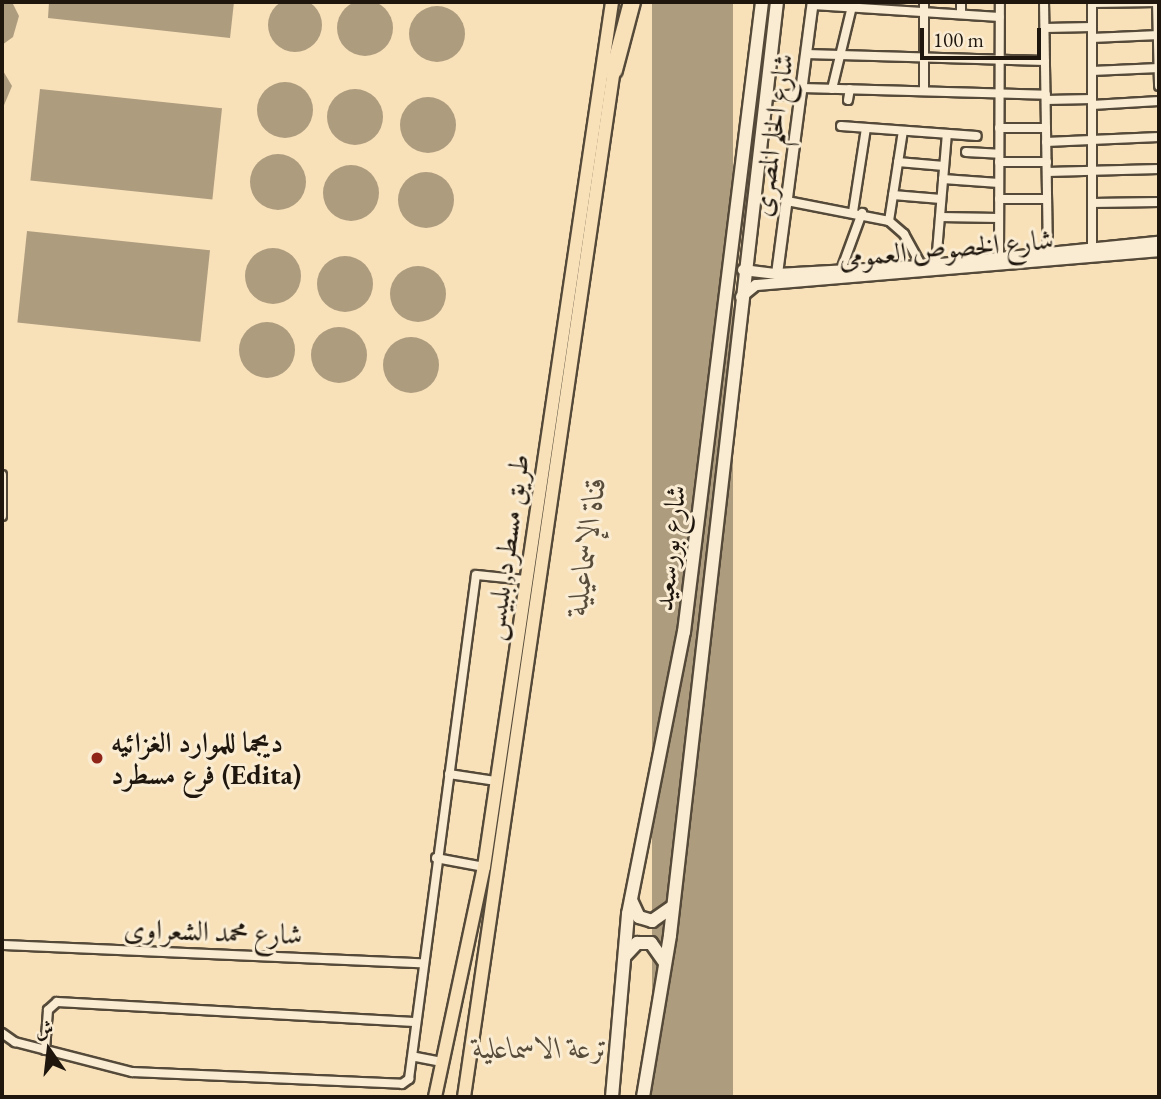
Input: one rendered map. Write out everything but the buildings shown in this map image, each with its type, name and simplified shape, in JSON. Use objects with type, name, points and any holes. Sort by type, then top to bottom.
[{"type":"highway","points":[[614,70],[632,2]]},
{"type":"main road","name":"طريق مسطرد, بلبيس","points":[[435,1097],[484,867],[612,2]]},
{"type":"main road","name":"طريق مسطرد, بلبيس","points":[[464,1097],[624,2]]},
{"type":"main road","name":"شارع بورسعيد","points":[[612,1097],[631,900],[684,632],[762,2]]},
{"type":"main road","name":"شارع بورسعيد","points":[[643,1097],[666,963],[743,270],[777,2]]},
{"type":"main road","points":[[631,900],[639,917],[652,922],[672,906]]},
{"type":"main road","points":[[624,957],[644,942],[657,946],[666,963]]},
{"type":"street","points":[[924,2],[924,91]]},
{"type":"street","points":[[961,2],[961,15]]},
{"type":"street","points":[[999,257],[1000,2]]},
{"type":"street","points":[[1044,2],[1048,252]]},
{"type":"street","points":[[1092,248],[1092,3],[1157,2],[1159,86]]},
{"type":"street","points":[[813,3],[1000,17]]},
{"type":"street","name":"شارع الحلم المصرى","points":[[777,274],[813,3]]},
{"type":"street","points":[[832,89],[853,5]]},
{"type":"street","points":[[1045,28],[1092,27]]},
{"type":"street","points":[[1092,38],[1159,35]]},
{"type":"street","points":[[806,54],[1045,61]]},
{"type":"street","points":[[1092,71],[1159,68]]},
{"type":"street","points":[[766,96],[850,89],[999,93],[1092,102],[1159,102]]},
{"type":"street","points":[[848,100],[850,89]]},
{"type":"street","points":[[841,126],[977,136]]},
{"type":"street","points":[[841,271],[858,213],[866,128]]},
{"type":"street","points":[[999,128],[1046,128]]},
{"type":"street","points":[[889,221],[903,131]]},
{"type":"street","points":[[936,264],[947,134]]},
{"type":"street","points":[[1046,142],[1159,137]]},
{"type":"street","points":[[966,152],[1047,162]]},
{"type":"street","points":[[898,162],[944,166]]},
{"type":"street","points":[[1047,172],[1159,169]]},
{"type":"street","points":[[943,179],[999,183]]},
{"type":"street","points":[[893,195],[941,199]]},
{"type":"street","points":[[999,199],[1047,199]]},
{"type":"street","points":[[786,201],[889,221],[923,270]]},
{"type":"street","points":[[1092,203],[1159,202]]},
{"type":"street","points":[[940,217],[999,218]]},
{"type":"street","name":"شارع الخصوص العمومى","points":[[743,270],[777,274],[923,270],[936,264],[1159,242]]},
{"type":"street","name":"شارع الخصوص العمومى","points":[[741,297],[756,285],[1159,251]]},
{"type":"street","points":[[2,516],[3,478]]},
{"type":"street","points":[[2,1033],[45,1050],[132,1072],[402,1084],[416,1057],[414,1022],[476,575],[526,580]]},
{"type":"street","points":[[449,774],[496,781]]},
{"type":"street","points":[[436,858],[484,867]]},
{"type":"street","name":"شارع محمد الشعراوى","points":[[2,944],[422,963]]},
{"type":"street","points":[[45,1050],[48,1010],[57,1002],[414,1022]]},
{"type":"street","points":[[416,1057],[441,1062]]},
{"type":"water","points":[[295,-2],[314,6],[322,25],[314,44],[295,52],[276,44],[268,25],[276,6]]},
{"type":"water","points":[[365,0],[376,2],[385,8],[391,17],[391,39],[385,48],[376,54],[365,56],[354,54],[345,48],[339,39],[337,28],[339,17],[345,8],[354,2]]},
{"type":"water","points":[[2,2],[12,2],[19,16],[13,37],[2,45]]},
{"type":"water","points":[[49,2],[234,2],[230,38],[48,18]]},
{"type":"water","points":[[652,2],[733,2],[733,1097],[652,1097]]},
{"type":"water","points":[[437,6],[448,8],[457,14],[463,23],[463,45],[457,54],[448,60],[437,62],[426,60],[417,54],[411,45],[409,34],[411,23],[417,14],[426,8]]},
{"type":"water","points":[[2,69],[12,86],[2,110]]},
{"type":"water","points":[[285,82],[296,84],[305,90],[311,99],[311,121],[305,130],[296,136],[285,138],[274,136],[265,130],[259,121],[257,110],[259,99],[265,90],[274,84]]},
{"type":"water","points":[[40,89],[222,108],[212,200],[30,180]]},
{"type":"water","points":[[355,89],[366,91],[375,97],[381,106],[381,128],[375,137],[366,143],[355,145],[344,143],[335,137],[329,128],[327,117],[329,106],[335,97],[344,91]]},
{"type":"water","points":[[428,97],[439,99],[448,105],[454,114],[454,136],[448,145],[439,151],[428,153],[417,151],[408,145],[402,136],[400,125],[402,114],[408,105],[417,99]]},
{"type":"water","points":[[278,154],[289,156],[298,162],[304,171],[304,193],[298,202],[289,208],[278,210],[267,208],[258,202],[252,193],[250,182],[252,171],[258,162],[267,156]]},
{"type":"water","points":[[351,165],[362,167],[371,173],[377,182],[377,204],[371,213],[362,219],[351,221],[340,219],[331,213],[325,204],[323,193],[325,182],[331,173],[340,167]]},
{"type":"water","points":[[426,172],[437,174],[446,180],[452,189],[452,211],[446,220],[437,226],[426,228],[415,226],[406,220],[400,211],[398,200],[400,189],[406,180],[415,174]]},
{"type":"water","points":[[27,231],[210,250],[200,342],[17,322]]},
{"type":"water","points":[[273,248],[284,250],[293,256],[299,265],[299,287],[293,296],[284,302],[273,304],[262,302],[253,296],[247,287],[245,276],[247,265],[253,256],[262,250]]},
{"type":"water","points":[[345,256],[356,258],[365,264],[371,273],[371,295],[365,304],[356,310],[345,312],[334,310],[325,304],[319,295],[317,284],[319,273],[325,264],[334,258]]},
{"type":"water","points":[[418,266],[429,268],[438,274],[444,283],[444,305],[438,314],[429,320],[418,322],[407,320],[398,314],[392,305],[390,294],[392,283],[398,274],[407,268]]},
{"type":"water","points":[[267,322],[278,324],[287,330],[293,339],[293,361],[287,370],[278,376],[267,378],[256,376],[247,370],[241,361],[239,350],[241,339],[247,330],[256,324]]},
{"type":"water","points":[[339,327],[350,329],[359,335],[365,344],[365,366],[359,375],[350,381],[339,383],[328,381],[319,375],[313,366],[311,355],[313,344],[319,335],[328,329]]},
{"type":"water","points":[[411,337],[422,339],[431,345],[437,354],[437,376],[431,385],[422,391],[411,393],[400,391],[391,385],[385,376],[383,365],[385,354],[391,345],[400,339]]},
{"type":"place","name":"ديجما للموارد الغزائيه فرع مسطرد (Edita)","points":[[97,758]]},
{"type":"water label","name":"قناة الإسماعيلية","points":[[586,546]]},
{"type":"water label","name":"ترعة الاسماعلية","points":[[541,1048]]}]
